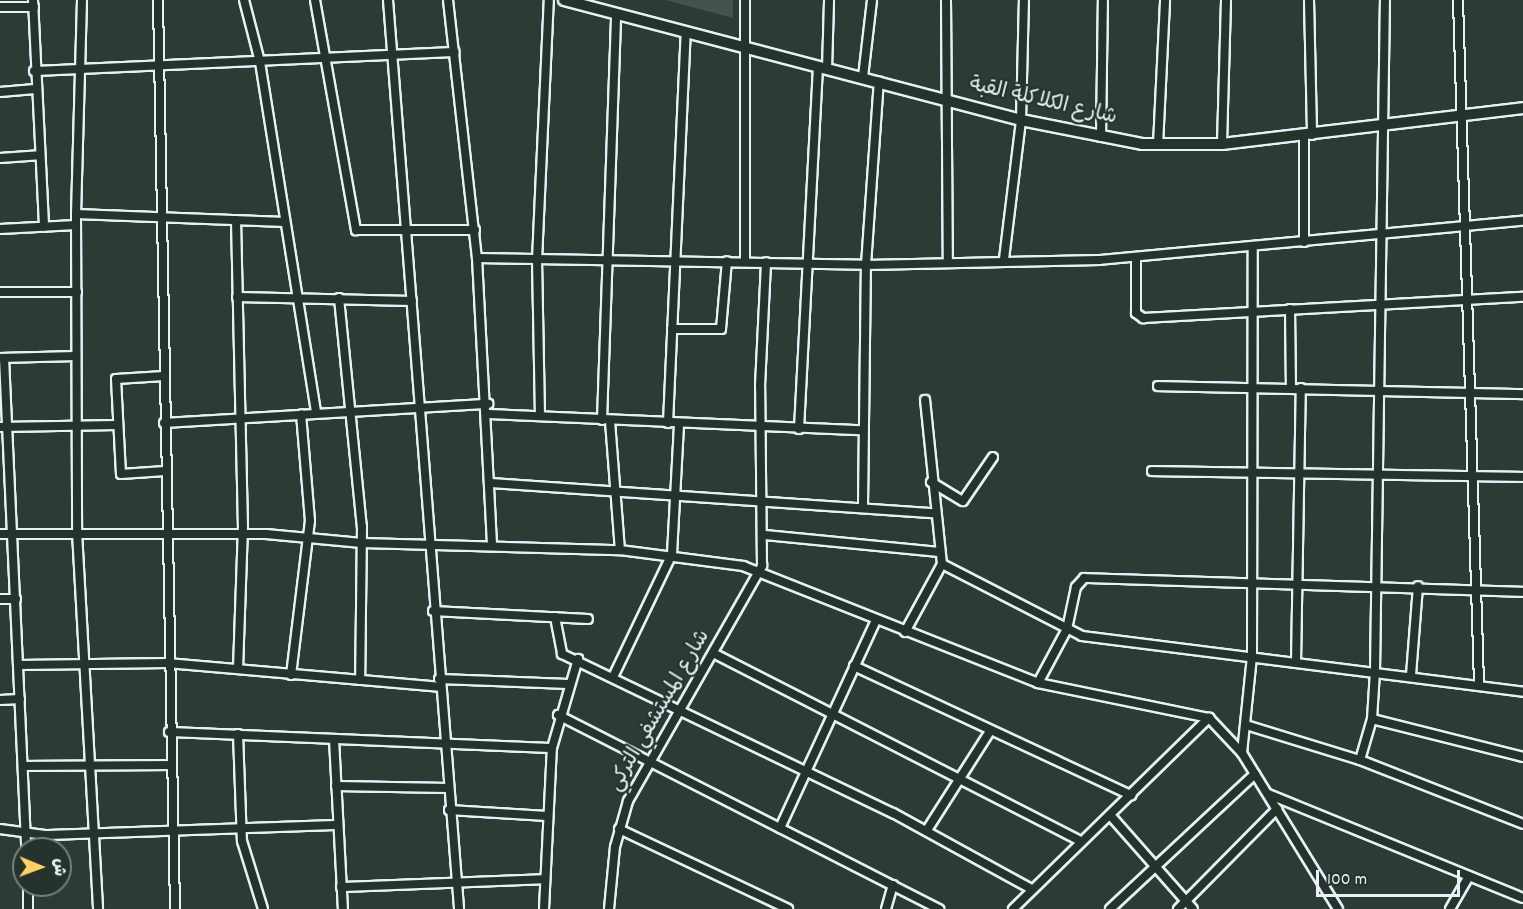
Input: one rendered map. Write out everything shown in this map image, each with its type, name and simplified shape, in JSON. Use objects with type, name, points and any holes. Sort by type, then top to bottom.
[{"type":"street","points":[[82,0],[76,214],[77,532],[88,665],[99,909]]},
{"type":"street","points":[[158,0],[161,69],[167,663],[175,909]]},
{"type":"street","points":[[244,0],[260,62],[316,412]]},
{"type":"street","points":[[315,0],[356,230],[405,233],[475,230]]},
{"type":"street","points":[[388,0],[412,301],[433,611],[459,909]]},
{"type":"street","points":[[448,0],[475,230],[489,409],[492,546]]},
{"type":"street","points":[[540,416],[537,260],[549,0]]},
{"type":"street","name":"شارع الكلاكلة القبة","points":[[564,0],[879,81],[1020,120],[1101,137],[1158,145],[1222,144],[1523,108]]},
{"type":"street","points":[[745,0],[747,48],[745,262]]},
{"type":"street","points":[[799,429],[808,264],[829,0]]},
{"type":"street","points":[[863,77],[872,0]]},
{"type":"street","points":[[945,0],[948,261]]},
{"type":"street","points":[[1004,259],[1020,120],[1024,0]]},
{"type":"street","points":[[1101,137],[1103,0]]},
{"type":"street","points":[[1158,145],[1165,0]]},
{"type":"street","points":[[1222,144],[1226,0]]},
{"type":"street","points":[[1304,242],[1309,0]]},
{"type":"street","points":[[1360,760],[1372,719],[1375,671],[1382,390],[1381,125],[1385,0]]},
{"type":"street","points":[[1458,0],[1476,476],[1479,682]]},
{"type":"street","points":[[0,7],[34,3],[34,89],[44,227]]},
{"type":"street","points":[[616,13],[604,261],[606,420],[620,550]]},
{"type":"street","points":[[668,423],[686,32]]},
{"type":"street","points":[[34,71],[161,69],[455,52]]},
{"type":"street","points":[[863,505],[861,430],[866,265],[879,81]]},
{"type":"street","points":[[0,92],[34,89]]},
{"type":"street","points":[[0,158],[39,155]]},
{"type":"street","points":[[76,214],[162,214],[285,222]]},
{"type":"street","points":[[236,220],[243,534],[238,669]]},
{"type":"street","points":[[477,258],[866,265],[1004,259],[1136,258],[1523,221]]},
{"type":"street","points":[[0,229],[76,225]]},
{"type":"street","points":[[1242,753],[1252,657],[1252,472],[1255,387],[1252,248]]},
{"type":"street","points":[[1136,258],[1138,317],[1523,297]]},
{"type":"street","points":[[672,329],[721,329],[727,261]]},
{"type":"street","points":[[760,574],[765,535],[761,429],[766,262]]},
{"type":"street","points":[[0,292],[77,292]]},
{"type":"street","points":[[237,297],[412,301]]},
{"type":"street","points":[[339,298],[354,409],[362,543],[360,680]]},
{"type":"street","points":[[1290,309],[1291,388]]},
{"type":"street","points":[[25,837],[16,599],[4,427],[2,358],[76,356]]},
{"type":"street","points":[[164,376],[116,377],[121,474],[165,471]]},
{"type":"street","points":[[1158,386],[1523,394]]},
{"type":"street","points":[[1296,663],[1301,388]]},
{"type":"street","points":[[905,632],[942,564],[933,513],[926,400]]},
{"type":"street","points":[[164,423],[354,409],[419,407],[489,409],[540,416],[679,425],[861,430]]},
{"type":"street","points":[[291,675],[307,538],[301,414]]},
{"type":"street","points":[[4,427],[117,425]]},
{"type":"street","points":[[614,675],[672,554],[679,425]]},
{"type":"street","points":[[931,482],[963,501],[993,457]]},
{"type":"street","points":[[1152,471],[1299,471],[1523,477]]},
{"type":"street","points":[[490,483],[615,488],[765,498],[933,513]]},
{"type":"street","points":[[0,534],[167,531],[362,543],[620,550],[672,554],[760,574],[875,622],[1038,683],[1209,718],[1242,753],[1338,909]]},
{"type":"street","points":[[765,535],[939,552]]},
{"type":"street","points":[[942,564],[1066,630],[1094,639],[1479,682],[1523,692]]},
{"type":"street","name":"شارع المستشفي التركي","points":[[609,909],[619,829],[648,760],[760,574]]},
{"type":"street","points":[[1038,683],[1066,630],[1077,587],[1084,578],[1377,583],[1523,591]]},
{"type":"street","points":[[1411,675],[1418,586]]},
{"type":"street","points":[[0,599],[16,599]]},
{"type":"street","points":[[433,611],[588,619]]},
{"type":"street","points":[[555,617],[557,647],[806,773],[927,830],[1031,889]]},
{"type":"street","points":[[780,828],[875,622]]},
{"type":"street","points":[[713,652],[1081,841]]},
{"type":"street","points":[[544,909],[552,748],[558,715],[578,658]]},
{"type":"street","points":[[19,665],[167,663],[360,680],[568,684]]},
{"type":"street","points":[[854,666],[1131,795]]},
{"type":"street","points":[[0,700],[20,699]]},
{"type":"street","points":[[558,715],[939,909]]},
{"type":"street","points":[[1013,909],[1209,718]]},
{"type":"street","points":[[1372,719],[1523,757]]},
{"type":"street","points":[[1246,725],[1360,760],[1523,824]]},
{"type":"street","points":[[927,830],[990,731]]},
{"type":"street","points":[[169,732],[552,748]]},
{"type":"street","points":[[238,734],[240,828],[263,909]]},
{"type":"street","points":[[334,739],[343,909]]},
{"type":"street","points":[[23,766],[170,765]]},
{"type":"street","points":[[1110,909],[1255,774]]},
{"type":"street","points":[[336,786],[448,789]]},
{"type":"street","points":[[1268,794],[1523,898]]},
{"type":"street","points":[[1178,909],[1277,809]]},
{"type":"street","points":[[449,810],[547,816]]},
{"type":"street","points":[[1110,815],[1157,865],[1193,909]]},
{"type":"street","points":[[0,829],[25,829],[45,835],[338,825]]},
{"type":"street","points":[[619,829],[772,906],[788,909]]},
{"type":"street","points":[[1450,909],[1469,876]]},
{"type":"street","points":[[341,886],[545,879]]},
{"type":"street","points":[[886,909],[893,885]]},
{"type":"shaded area","points":[[665,0],[733,0],[733,18]]}]
